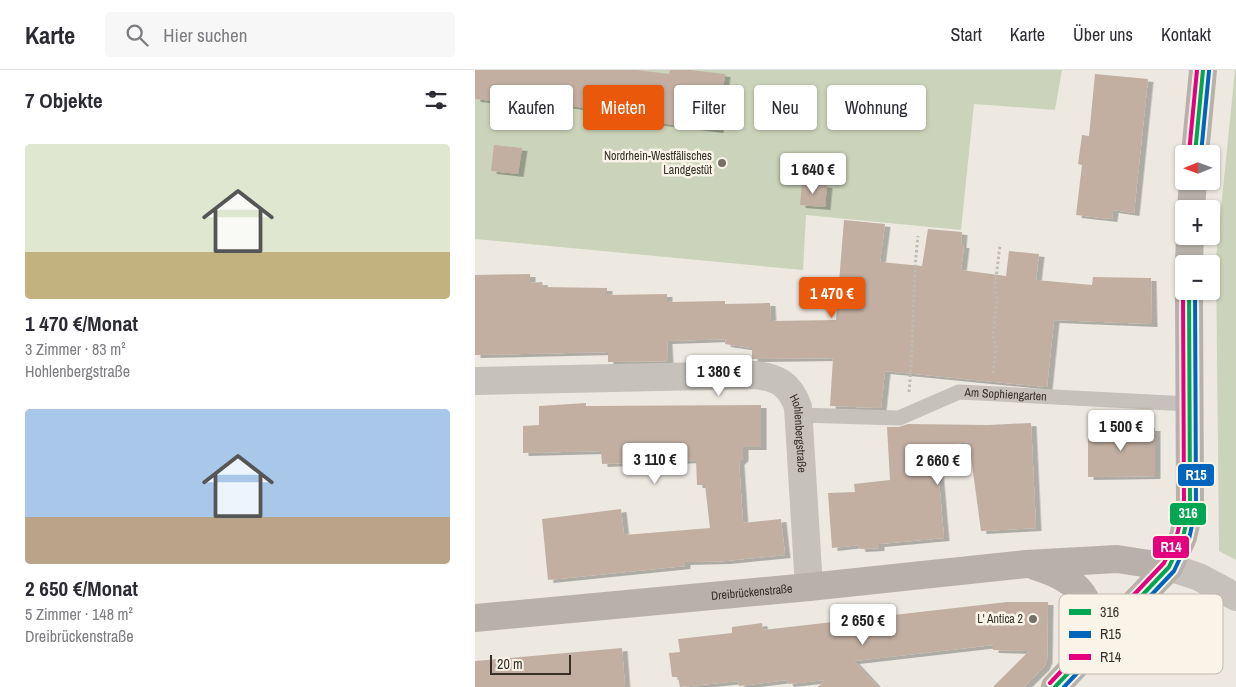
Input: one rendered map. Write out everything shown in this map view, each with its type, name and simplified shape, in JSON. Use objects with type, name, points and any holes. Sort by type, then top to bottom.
[{"type":"street","points":[[1196,145],[1203,70]]},
{"type":"street","points":[[1143,594],[1169,567],[1183,537],[1190,507],[1189,300]]},
{"type":"street","name":"Hohlenbergstraße","points":[[475,381],[768,376],[779,380],[787,385],[795,396],[799,415],[809,587]]},
{"type":"street","name":"Dreibrückenstraße","points":[[475,618],[809,587],[1026,564],[1117,559],[1169,567]]},
{"type":"street","name":"Dreibrückenstraße","points":[[1026,564],[1057,573],[1071,581],[1083,594]]},
{"type":"street","points":[[1169,567],[1207,581],[1236,597]]},
{"type":"street","points":[[1055,687],[1067,674]]},
{"type":"lane","name":"Am Sophiengarten","points":[[799,415],[899,418],[959,392],[1189,404]]},
{"type":"path","points":[[915,411],[908,395],[914,340],[911,330],[915,292],[913,280],[918,236]]},
{"type":"path","points":[[991,394],[996,347],[993,337],[1000,244]]},
{"type":"green space","name":"Nordrhein-Westfälisches Landgestüt","points":[[475,70],[1062,70],[1055,110],[974,104],[961,230],[806,215],[803,270],[475,239]]},
{"type":"green space","points":[[1236,70],[1236,560],[1219,551],[1216,300],[1220,300],[1220,255],[1216,255],[1217,245],[1220,245],[1220,218]]},
{"type":"building","points":[[475,70],[637,70],[669,74],[670,70],[690,70],[725,74],[724,85],[674,85],[674,125],[664,124],[664,85],[583,85],[583,108],[573,106],[573,85],[490,85],[490,101],[475,99]]},
{"type":"building","points":[[1095,74],[1148,79],[1134,213],[1113,210],[1112,219],[1076,215],[1082,165],[1078,164],[1082,135],[1089,136]]},
{"type":"building","points":[[494,145],[522,148],[518,174],[491,171]]},
{"type":"building","points":[[802,182],[827,185],[825,207],[800,205]]},
{"type":"building","points":[[844,220],[885,224],[880,262],[922,266],[928,229],[962,232],[961,245],[964,245],[961,270],[1006,276],[1009,251],[1039,254],[1036,280],[1092,285],[1093,277],[1151,278],[1152,324],[1054,320],[1047,387],[885,371],[881,408],[830,406],[833,358],[752,359],[752,348],[725,344],[726,339],[667,341],[668,361],[608,362],[608,352],[475,355],[475,275],[530,274],[530,283],[542,282],[543,287],[607,288],[607,295],[667,294],[667,302],[725,301],[725,304],[770,303],[771,321],[836,320]]},
{"type":"building","points":[[586,403],[586,406],[761,405],[761,447],[743,447],[743,458],[739,462],[743,523],[781,519],[785,555],[725,561],[685,562],[685,566],[548,580],[542,519],[621,509],[624,535],[710,528],[705,485],[697,485],[696,460],[602,464],[601,451],[523,453],[523,426],[539,425],[539,406]]},
{"type":"building","points":[[1031,423],[1036,528],[981,531],[969,442],[936,446],[944,538],[879,544],[879,548],[860,549],[859,545],[832,548],[828,493],[855,492],[854,484],[890,480],[887,427],[899,427],[908,424],[988,425]]},
{"type":"building","points":[[1088,428],[1155,428],[1155,476],[1088,477]]},
{"type":"building","points":[[1007,602],[1048,602],[1047,660],[1044,667],[1024,687],[993,687],[1029,651],[993,650],[993,645],[854,661],[878,687],[818,687],[825,680],[788,684],[787,680],[739,686],[738,681],[680,687],[678,677],[672,677],[669,653],[680,652],[678,639],[732,633],[732,627],[762,623],[763,630]]},
{"type":"building","points":[[622,648],[625,687],[475,687],[475,661]]},
{"type":"transit line","name":"R14","points":[[1190,145],[1197,70]]},
{"type":"transit line","name":"316","points":[[1196,145],[1203,70]]},
{"type":"transit line","name":"R15","points":[[1202,145],[1209,71]]},
{"type":"transit line","name":"R14","points":[[1135,594],[1164,563],[1177,535],[1184,506],[1183,300]]},
{"type":"transit line","name":"316","points":[[1143,594],[1169,567],[1183,537],[1190,507],[1189,300]]},
{"type":"transit line","name":"R15","points":[[1152,594],[1174,571],[1189,539],[1196,507],[1195,300]]},
{"type":"transit line","name":"R14","points":[[1050,683],[1059,674]]},
{"type":"transit line","name":"316","points":[[1055,687],[1067,674]]},
{"type":"transit line","name":"R15","points":[[1064,687],[1076,674]]},
{"type":"place","name":"Nordrhein-Westfälisches Landgestüt","points":[[722,163]]},
{"type":"place","name":"L' Antica 2","points":[[1033,619]]}]
